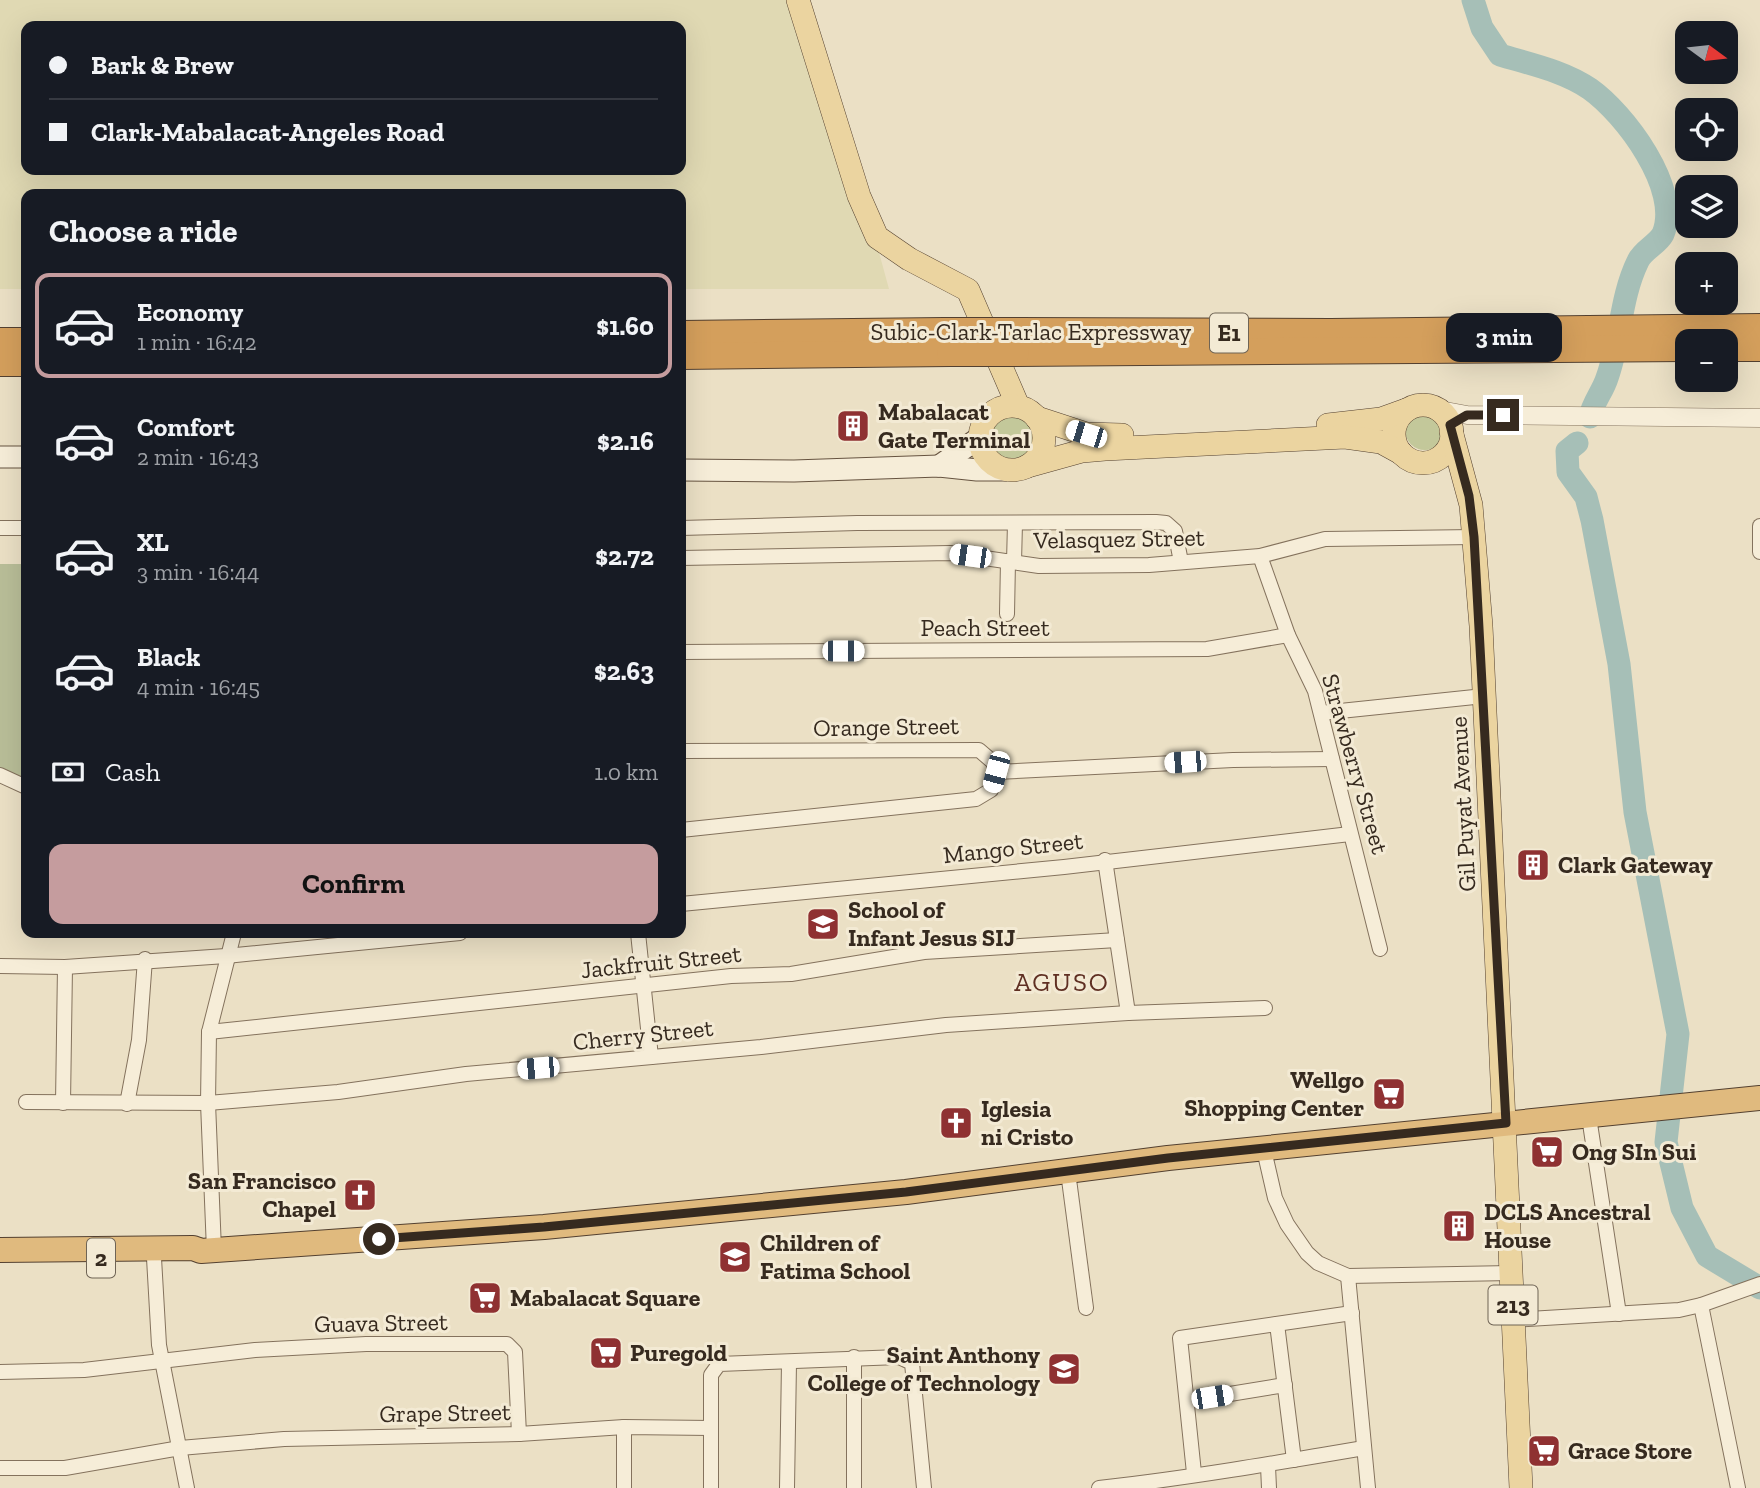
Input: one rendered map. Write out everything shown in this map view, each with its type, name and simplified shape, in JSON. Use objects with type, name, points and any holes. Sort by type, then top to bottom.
[{"type":"highway","name":"Subic-Clark-Tarlac Expressway","points":[[1738,331],[1760,327]]},
{"type":"highway","name":"Subic-Clark-Tarlac Expressway","points":[[686,334],[947,342],[1675,341]]},
{"type":"highway","points":[[0,341],[21,341]]},
{"type":"highway","name":"Subic-Clark-Tarlac Expressway","points":[[686,356],[947,342]]},
{"type":"highway","points":[[1738,348],[1760,348]]},
{"type":"highway","points":[[0,363],[21,363]]},
{"type":"highway","name":"2","points":[[0,1250],[193,1248],[207,1251],[544,1227],[906,1192],[1506,1123],[1589,1117],[1760,1098]]},
{"type":"highway","name":"2","points":[[0,1256],[154,1258],[193,1257],[207,1251]]},
{"type":"main road","points":[[798,0],[859,197],[877,237],[902,255],[968,290],[1028,412],[1044,432],[1042,448],[1028,466]]},
{"type":"main road","points":[[946,278],[988,366],[994,386],[994,401],[982,430],[986,458],[1004,470]]},
{"type":"main road","points":[[939,466],[982,430],[1003,407],[1028,412],[1086,434],[1107,435],[1350,424],[1381,419],[1423,405],[1457,419],[1448,449],[1429,462]]},
{"type":"main road","points":[[1401,453],[1395,443],[1394,431],[1398,419],[1406,410]]},
{"type":"main road","name":"Gil Puyat Avenue","points":[[1457,419],[1464,484],[1471,505],[1474,537],[1506,1123]]},
{"type":"main road","points":[[686,470],[794,471],[939,466],[1004,470],[1093,450],[1345,436],[1381,442],[1416,462],[1429,462],[1448,469],[1464,484]]},
{"type":"main road","points":[[0,457],[21,457]]},
{"type":"main road","name":"213","points":[[1506,1123],[1521,1488]]},
{"type":"street","points":[[1457,419],[1760,418]]},
{"type":"street","points":[[1007,614],[1015,523]]},
{"type":"street","points":[[686,528],[1166,523],[1175,531],[1181,562]]},
{"type":"street","points":[[1760,526],[1760,552]]},
{"type":"street","points":[[0,528],[21,528]]},
{"type":"street","name":"Velasquez Street","points":[[686,558],[950,553],[1039,566],[1181,562],[1259,556],[1325,539],[1474,537]]},
{"type":"street","name":"Strawberry Street","points":[[1259,556],[1288,635],[1315,691],[1380,949]]},
{"type":"street","name":"Peach Street","points":[[686,652],[1207,649],[1288,635]]},
{"type":"street","points":[[1321,713],[1484,696]]},
{"type":"street","name":"Orange Street","points":[[686,751],[979,750],[993,762],[996,772]]},
{"type":"street","points":[[686,829],[976,799],[991,790],[996,772],[1233,760],[1332,759]]},
{"type":"street","points":[[0,775],[21,785]]},
{"type":"street","name":"Mango Street","points":[[686,904],[1064,867],[1105,860],[1350,834]]},
{"type":"street","points":[[1105,860],[1128,1013]]},
{"type":"street","points":[[207,1251],[209,1032],[232,938]]},
{"type":"street","points":[[0,966],[65,967],[145,959],[226,956],[409,938]]},
{"type":"street","points":[[638,938],[651,1057]]},
{"type":"street","name":"Jackfruit Street","points":[[209,1032],[731,976],[790,974],[924,952],[1117,940]]},
{"type":"street","points":[[127,1104],[139,1040],[145,959]]},
{"type":"street","points":[[63,1103],[65,967]]},
{"type":"street","name":"Cherry Street","points":[[26,1102],[208,1103],[338,1092],[466,1074],[946,1025],[1128,1013],[1265,1008]]},
{"type":"street","points":[[1589,1117],[1619,1314]]},
{"type":"street","points":[[1264,1150],[1275,1198],[1307,1253],[1318,1263],[1348,1276],[1511,1273]]},
{"type":"street","points":[[1068,1172],[1086,1308]]},
{"type":"street","points":[[154,1258],[162,1361],[187,1488]]},
{"type":"street","points":[[1348,1276],[1367,1488]]},
{"type":"street","points":[[1513,1320],[1702,1306],[1760,1284]]},
{"type":"street","points":[[1702,1306],[1738,1488]]},
{"type":"street","points":[[1187,1479],[1187,1401],[1180,1338],[1352,1313]]},
{"type":"street","points":[[1277,1324],[1294,1460]]},
{"type":"street","name":"Guava Street","points":[[0,1372],[84,1370],[255,1350],[366,1344],[507,1344],[515,1352],[519,1434]]},
{"type":"street","points":[[854,1357],[854,1488]]},
{"type":"street","points":[[711,1488],[711,1375],[719,1364],[899,1357],[912,1363],[925,1488]]},
{"type":"street","points":[[787,1488],[789,1363]]},
{"type":"street","points":[[1187,1401],[1285,1385]]},
{"type":"street","points":[[624,1427],[624,1488]]},
{"type":"street","name":"Grape Street","points":[[0,1468],[65,1468],[180,1448],[284,1439],[519,1434],[624,1427],[711,1428]]},
{"type":"street","points":[[1099,1488],[1187,1479],[1364,1448]]},
{"type":"street","points":[[1268,1466],[1269,1488]]},
{"type":"shaded area","points":[[0,0],[810,0],[889,289],[686,289],[686,189],[21,189],[21,289],[0,289]]},
{"type":"green space","points":[[1425,410],[1433,411],[1439,416],[1444,422],[1444,438],[1439,444],[1433,449],[1425,450],[1417,449],[1411,444],[1406,438],[1405,430],[1406,422],[1411,416],[1417,411]]},
{"type":"green space","points":[[1012,415],[1028,422],[1035,438],[1028,454],[1012,461],[996,454],[989,438],[996,422]]},
{"type":"green space","points":[[0,564],[21,564],[21,790],[0,781]]},
{"type":"waterway","points":[[1473,0],[1482,28],[1500,55],[1569,77],[1604,100],[1646,154],[1664,196],[1667,216],[1663,234],[1640,257],[1632,275],[1612,363],[1590,417]]},
{"type":"waterway","points":[[1577,443],[1567,451],[1568,472],[1586,497],[1592,520],[1619,664],[1635,812],[1678,1034],[1666,1142],[1682,1208],[1707,1256],[1760,1288]]},
{"type":"place","name":"Mabalacat Gate Terminal","points":[[853,426]]},
{"type":"place","name":"Clark Gateway","points":[[1533,865]]},
{"type":"place","name":"School of Infant Jesus SIJ","points":[[823,924]]},
{"type":"place","name":"Wellgo Shopping Center","points":[[1389,1094]]},
{"type":"place","name":"Iglesia ni Cristo","points":[[956,1123]]},
{"type":"place","name":"Ong SIn Sui","points":[[1547,1152]]},
{"type":"place","name":"San Francisco Chapel","points":[[360,1195]]},
{"type":"place","name":"DCLS Ancestral House","points":[[1459,1226]]},
{"type":"place","name":"Children of Fatima School","points":[[735,1257]]},
{"type":"place","name":"Mabalacat Square","points":[[485,1298]]},
{"type":"place","name":"Puregold","points":[[606,1353]]},
{"type":"place","name":"Saint Anthony College of Technology","points":[[1064,1369]]},
{"type":"place","name":"Grace Store","points":[[1544,1451]]},
{"type":"district","name":"AGUSO","points":[[1062,982]]},
{"type":"route","points":[[379,1239],[544,1227],[906,1192],[1168,1158],[1289,1148],[1506,1123],[1474,537],[1471,505],[1450,425],[1467,415],[1503,415]]}]
